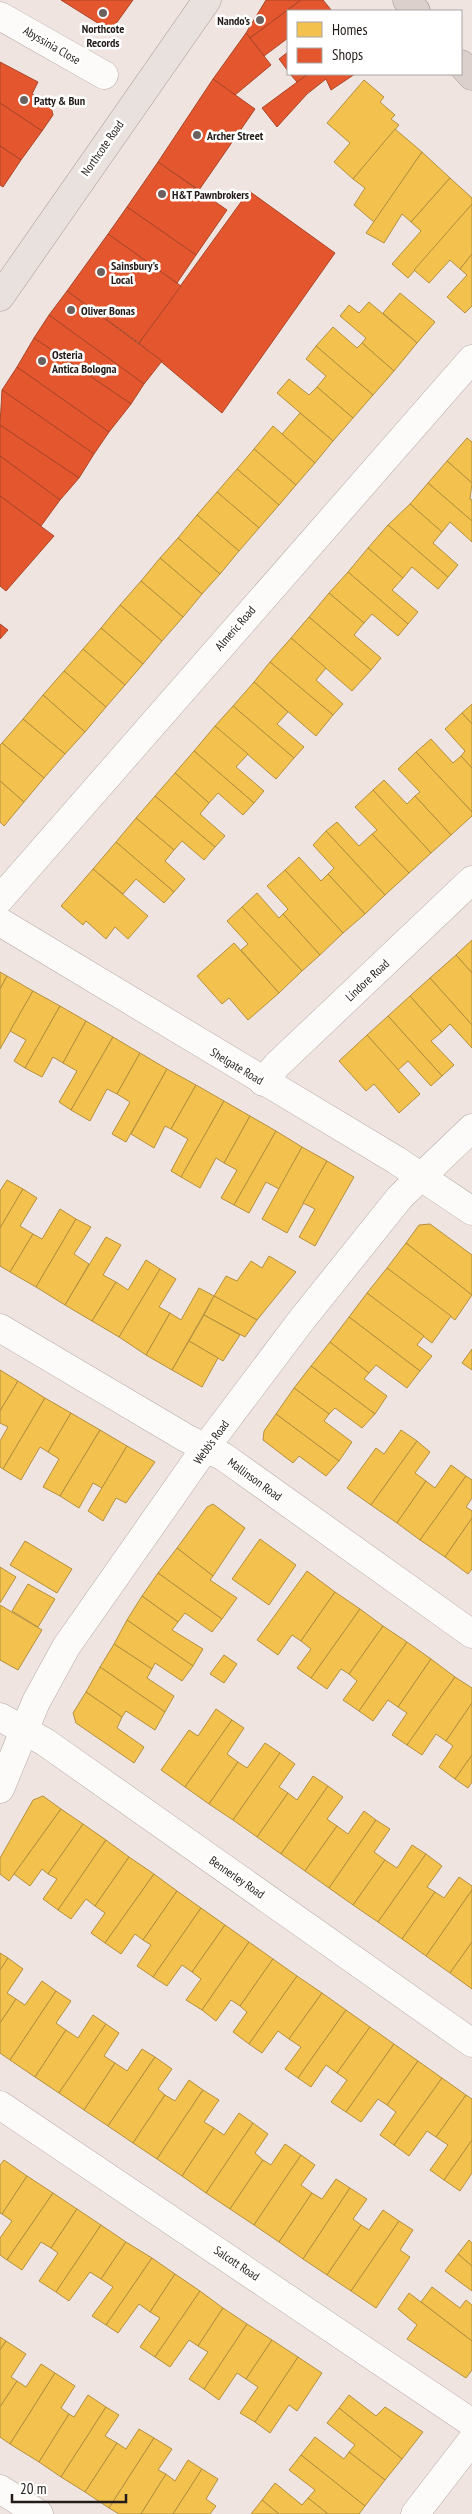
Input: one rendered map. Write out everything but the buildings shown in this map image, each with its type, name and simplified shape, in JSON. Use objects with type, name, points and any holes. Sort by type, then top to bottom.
[{"type":"highway","points":[[407,0],[415,10]]},
{"type":"highway","points":[[462,65],[472,76]]},
{"type":"main road","name":"Northcote Road","points":[[0,297],[207,0]]},
{"type":"street","name":"Abyssinia Close","points":[[0,16],[104,75]]},
{"type":"street","name":"Almeric Road","points":[[0,899],[472,359]]},
{"type":"street","name":"Lindore Road","points":[[263,1082],[277,1065],[472,880]]},
{"type":"street","name":"Shelgate Road","points":[[0,922],[421,1176],[472,1211]]},
{"type":"street","name":"Webb's Road","points":[[0,1789],[26,1731],[36,1702],[66,1647],[206,1448],[300,1322],[400,1196],[472,1128]]},
{"type":"street","name":"Mallinson Road","points":[[0,1328],[224,1457],[472,1634]]},
{"type":"street","name":"Bennerley Road","points":[[0,1717],[45,1742],[472,2042]]},
{"type":"street","name":"Salcott Road","points":[[0,2105],[472,2423]]},
{"type":"street","points":[[414,2514],[472,2440]]},
{"type":"street","points":[[1,2492],[39,2514]]},
{"type":"place","name":"Northcote Records","points":[[103,13]]},
{"type":"place","name":"Nando's","points":[[260,20]]},
{"type":"place","name":"Patty & Bun","points":[[24,100]]},
{"type":"place","name":"Archer Street","points":[[197,135]]},
{"type":"place","name":"H&T Pawnbrokers","points":[[162,194]]},
{"type":"place","name":"Sainsbury's Local","points":[[101,272]]},
{"type":"place","name":"Oliver Bonas","points":[[71,310]]},
{"type":"place","name":"Osteria Antica Bologna","points":[[42,361]]}]
